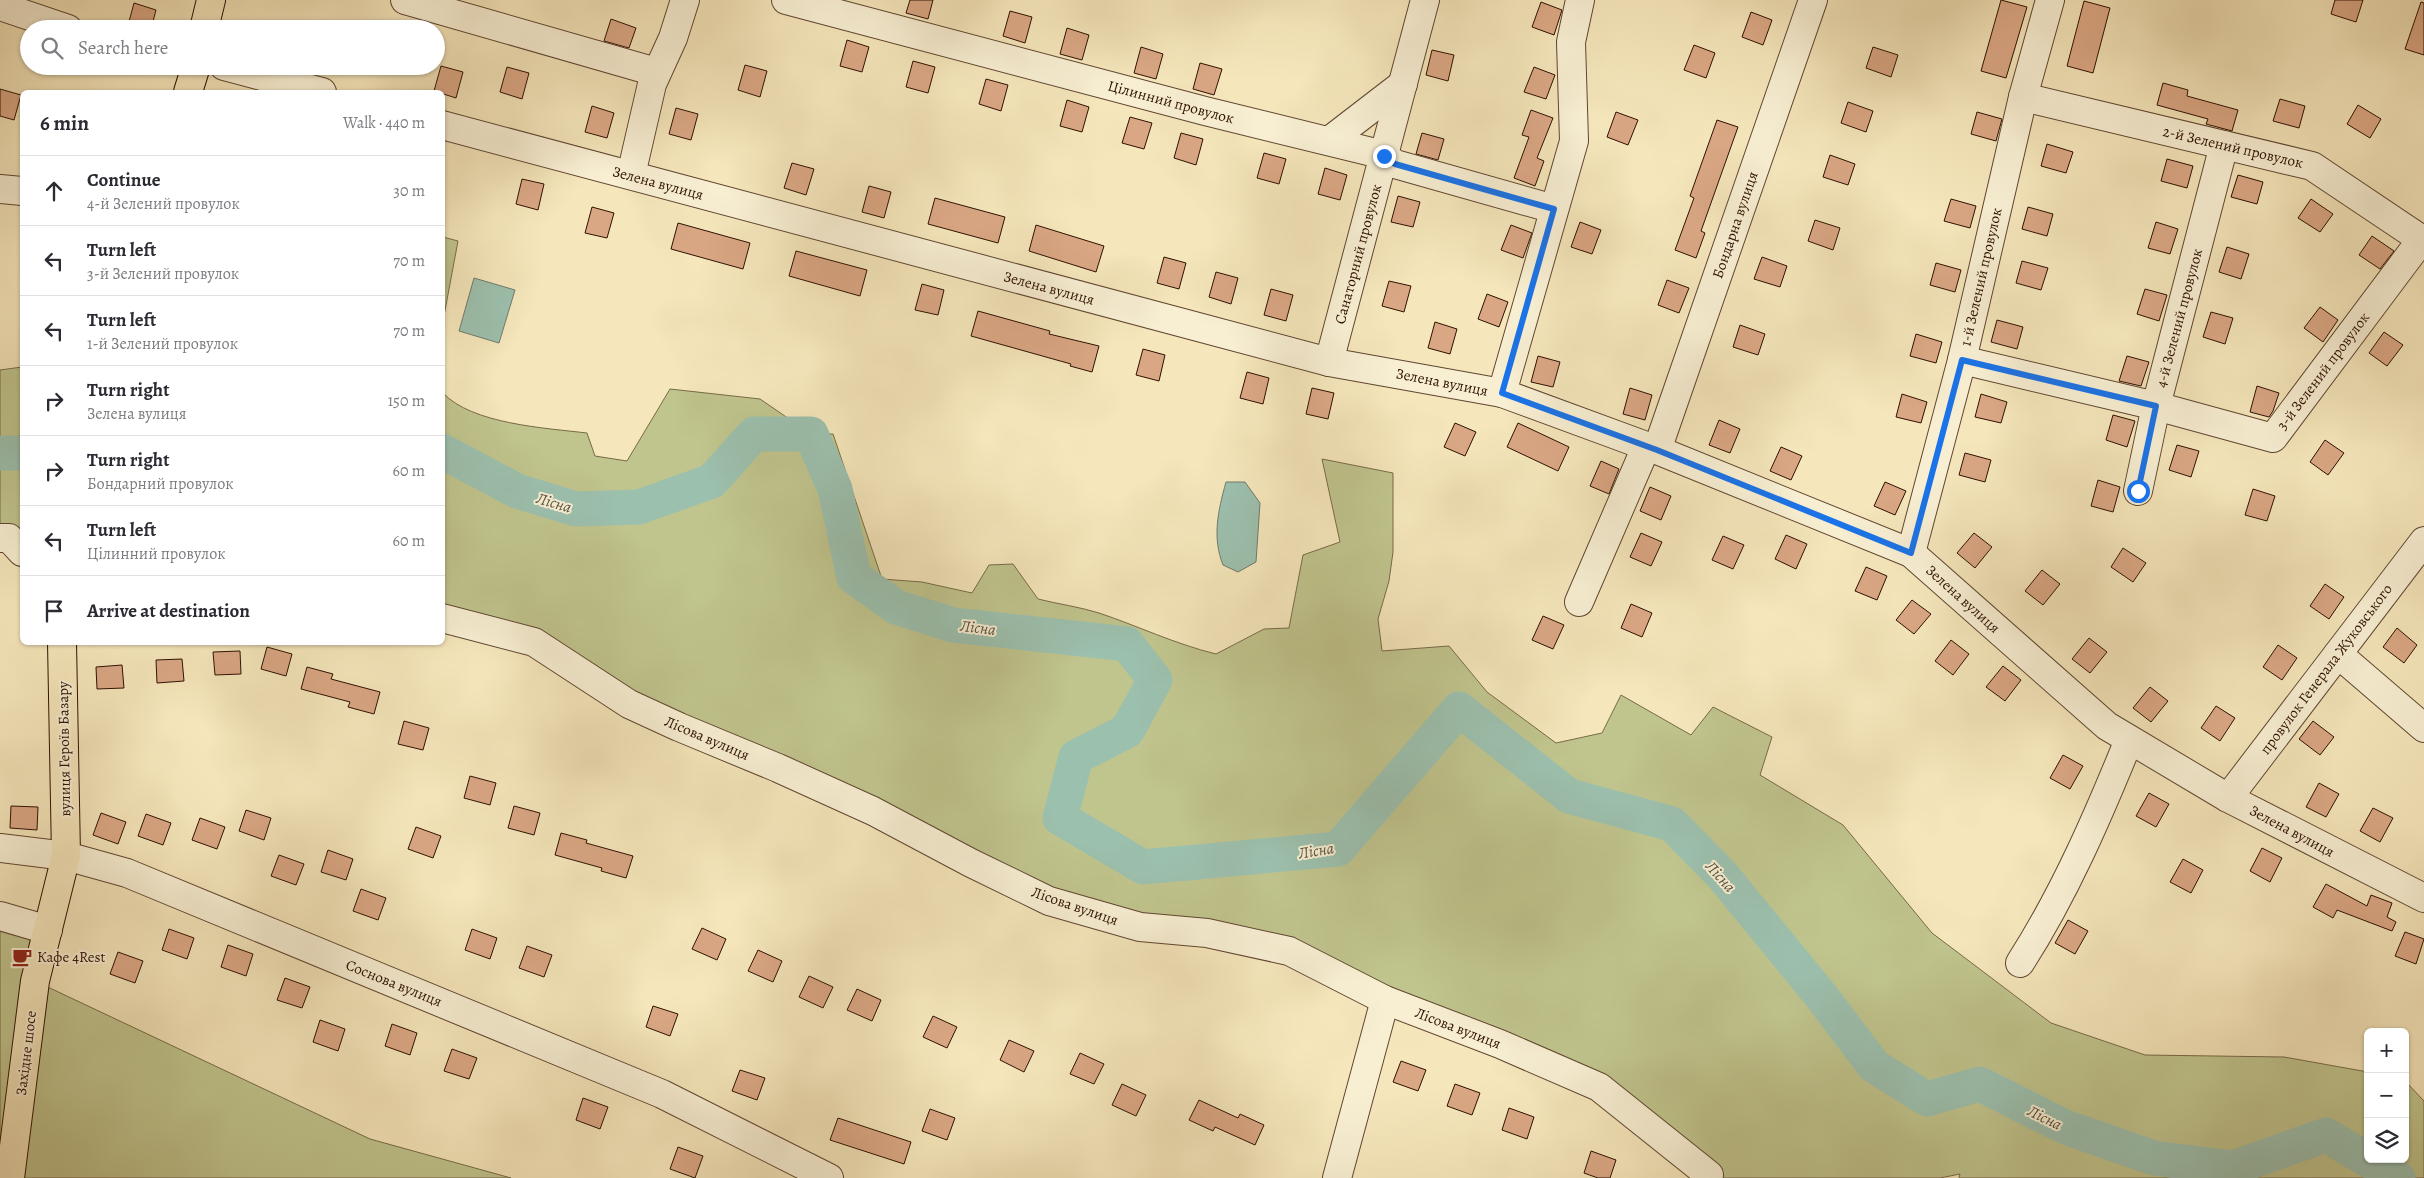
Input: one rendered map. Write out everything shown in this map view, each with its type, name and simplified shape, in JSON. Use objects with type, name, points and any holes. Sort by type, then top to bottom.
[{"type":"main road","points":[[206,20],[211,0]]},
{"type":"main road","name":"вулиця Героїв Базару","points":[[62,654],[66,856]]},
{"type":"main road","points":[[48,930],[66,856]]},
{"type":"main road","name":"Західне шосе","points":[[10,1178],[35,981],[48,930]]},
{"type":"street","points":[[405,0],[656,72]]},
{"type":"street","points":[[631,175],[656,72],[673,38],[685,0]]},
{"type":"street","name":"Цілинний провулок","points":[[786,0],[1205,111],[1329,141],[1384,156],[1395,164],[1554,209]]},
{"type":"street","name":"Санаторний провулок","points":[[1329,362],[1425,0]]},
{"type":"street","points":[[1502,393],[1574,141],[1571,42],[1580,0]]},
{"type":"street","name":"1-й Зелений провулок","points":[[1911,553],[1962,360],[2023,97],[2050,0]]},
{"type":"street","name":"Бондарна вулиця","points":[[1579,602],[1651,449],[1804,3]]},
{"type":"street","points":[[0,6],[41,20]]},
{"type":"street","points":[[258,75],[314,90]]},
{"type":"street","points":[[1329,141],[1403,84]]},
{"type":"street","name":"2-й Зелений провулок","points":[[2023,97],[2312,166],[2423,240]]},
{"type":"street","name":"Зелена вулиця","points":[[445,126],[1329,362],[1502,393],[1651,449],[1911,553],[2107,726],[2228,798],[2424,898]]},
{"type":"street","name":"4-й Зелений провулок","points":[[2138,491],[2156,406],[2224,145]]},
{"type":"street","points":[[0,188],[20,191]]},
{"type":"street","name":"3-й Зелений провулок","points":[[1962,360],[2156,406],[2274,438],[2423,240]]},
{"type":"street","points":[[0,538],[8,538],[20,550]]},
{"type":"street","name":"провулок Генерала Жуковського","points":[[2228,798],[2424,541]]},
{"type":"street","name":"Лісова вулиця","points":[[445,619],[534,642],[629,704],[873,811],[971,863],[1049,901],[1140,927],[1206,933],[1289,951],[1385,1000],[1500,1044],[1599,1087],[1709,1175]]},
{"type":"street","points":[[51,645],[62,654]]},
{"type":"street","points":[[2338,654],[2424,728]]},
{"type":"street","points":[[2020,963],[2039,933],[2097,817],[2129,740]]},
{"type":"street","name":"Соснова вулиця","points":[[0,848],[66,856],[126,873],[662,1094],[830,1178]]},
{"type":"street","points":[[0,916],[48,930]]},
{"type":"street","points":[[1337,1178],[1385,1000]]},
{"type":"green space","points":[[445,238],[458,241],[445,310]]},
{"type":"green space","points":[[20,367],[20,543],[0,543],[0,370]]},
{"type":"green space","points":[[670,389],[760,399],[811,434],[833,434],[882,579],[922,582],[972,593],[989,565],[1013,564],[1038,599],[1099,613],[1216,654],[1264,629],[1289,628],[1303,555],[1340,542],[1322,459],[1393,473],[1393,552],[1389,581],[1378,619],[1382,651],[1449,646],[1487,692],[1556,743],[1602,733],[1621,695],[1691,735],[1713,707],[1772,737],[1760,775],[1843,825],[1932,933],[2051,1023],[2145,1055],[2284,1057],[2364,1071],[2364,1163],[2409,1163],[2409,1085],[2424,1101],[2424,1178],[1959,1178],[1960,1174],[1940,1178],[1713,1178],[1599,1087],[1289,951],[1049,901],[534,642],[445,619],[445,395],[472,412],[490,418],[510,423],[587,433],[595,456],[627,461]]},
{"type":"green space","points":[[0,916],[48,930],[35,981],[370,1139],[511,1178],[0,1178]]},
{"type":"shaded area","points":[[474,278],[515,290],[499,343],[459,331]]},
{"type":"shaded area","points":[[1226,482],[1245,482],[1260,503],[1256,562],[1238,572],[1223,565],[1218,544],[1217,524]]},
{"type":"building","points":[[910,0],[933,0],[928,19],[906,13]]},
{"type":"building","points":[[2001,0],[2027,7],[2006,78],[1981,71]]},
{"type":"building","points":[[2335,0],[2363,0],[2356,22],[2331,14]]},
{"type":"building","points":[[2084,1],[2110,8],[2093,73],[2067,66]]},
{"type":"building","points":[[1541,2],[1562,10],[1554,35],[1532,27]]},
{"type":"building","points":[[2421,2],[2424,3],[2424,55],[2405,49]]},
{"type":"building","points":[[134,3],[156,10],[153,20],[129,20]]},
{"type":"building","points":[[1010,11],[1032,17],[1025,43],[1003,36]]},
{"type":"building","points":[[1751,12],[1772,20],[1763,45],[1742,37]]},
{"type":"building","points":[[611,19],[636,28],[629,48],[604,41]]},
{"type":"building","points":[[1067,28],[1089,35],[1082,60],[1060,54]]},
{"type":"building","points":[[847,40],[869,47],[862,72],[840,66]]},
{"type":"building","points":[[1694,45],[1715,53],[1706,78],[1684,70]]},
{"type":"building","points":[[1141,47],[1163,54],[1156,79],[1134,73]]},
{"type":"building","points":[[1873,47],[1898,55],[1891,77],[1866,68]]},
{"type":"building","points":[[1432,50],[1454,55],[1448,81],[1426,75]]},
{"type":"building","points":[[913,61],[935,67],[928,93],[906,87]]},
{"type":"building","points":[[1200,63],[1222,69],[1214,95],[1193,89]]},
{"type":"building","points":[[745,65],[767,71],[760,97],[738,90]]},
{"type":"building","points":[[445,67],[463,72],[456,98],[445,94],[445,90],[434,90],[438,75],[445,75]]},
{"type":"building","points":[[507,67],[529,73],[522,99],[500,92]]},
{"type":"building","points":[[1534,67],[1555,75],[1546,99],[1524,92]]},
{"type":"building","points":[[986,79],[1008,85],[1001,111],[979,104]]},
{"type":"building","points":[[2163,83],[2188,90],[2187,96],[2238,110],[2232,131],[2206,124],[2208,119],[2157,105]]},
{"type":"building","points":[[0,89],[20,95],[14,120],[0,116]]},
{"type":"building","points":[[2280,99],[2305,106],[2299,128],[2273,121]]},
{"type":"building","points":[[1067,100],[1089,107],[1082,132],[1060,126]]},
{"type":"building","points":[[1848,102],[1873,111],[1866,132],[1841,123]]},
{"type":"building","points":[[2358,105],[2381,119],[2370,138],[2347,124]]},
{"type":"building","points":[[592,106],[614,113],[607,138],[585,132]]},
{"type":"building","points":[[676,108],[698,114],[691,140],[669,134]]},
{"type":"building","points":[[1531,110],[1553,118],[1537,158],[1544,161],[1535,186],[1514,178],[1529,137],[1522,135]]},
{"type":"building","points":[[1616,112],[1638,120],[1628,145],[1607,137]]},
{"type":"building","points":[[1977,112],[2002,119],[1996,141],[1971,134]]},
{"type":"building","points":[[1130,117],[1152,123],[1144,149],[1122,143]]},
{"type":"building","points":[[1717,120],[1738,127],[1701,231],[1705,233],[1696,258],[1675,250],[1694,198],[1690,196]]},
{"type":"building","points":[[1181,133],[1203,139],[1196,165],[1174,158]]},
{"type":"building","points":[[1422,133],[1444,139],[1438,160],[1416,154]]},
{"type":"building","points":[[2047,144],[2073,152],[2066,173],[2041,166]]},
{"type":"building","points":[[1264,153],[1286,159],[1279,184],[1257,178]]},
{"type":"building","points":[[1830,155],[1855,164],[1848,185],[1823,177]]},
{"type":"building","points":[[2167,159],[2193,166],[2187,188],[2161,181]]},
{"type":"building","points":[[792,163],[814,169],[806,195],[784,188]]},
{"type":"building","points":[[1325,168],[1347,175],[1340,200],[1318,194]]},
{"type":"building","points":[[2238,175],[2263,182],[2257,204],[2231,197]]},
{"type":"building","points":[[522,179],[544,184],[538,210],[516,204]]},
{"type":"building","points":[[869,186],[891,192],[884,218],[862,212]]},
{"type":"building","points":[[1398,196],[1420,202],[1413,227],[1391,222]]},
{"type":"building","points":[[935,198],[1005,217],[998,243],[928,224]]},
{"type":"building","points":[[1951,199],[1976,206],[1970,228],[1944,221]]},
{"type":"building","points":[[2311,199],[2333,214],[2320,232],[2298,218]]},
{"type":"building","points":[[592,207],[614,213],[607,238],[585,233]]},
{"type":"building","points":[[2028,207],[2053,214],[2047,236],[2022,229]]},
{"type":"building","points":[[1815,220],[1840,228],[1833,250],[1808,241]]},
{"type":"building","points":[[1580,222],[1601,230],[1592,254],[1571,247]]},
{"type":"building","points":[[2156,222],[2178,229],[2170,254],[2148,248]]},
{"type":"building","points":[[678,223],[750,243],[743,269],[671,249]]},
{"type":"building","points":[[1036,225],[1104,246],[1096,272],[1029,251]]},
{"type":"building","points":[[1511,225],[1532,233],[1523,258],[1501,250]]},
{"type":"building","points":[[2372,236],[2394,251],[2380,269],[2359,255]]},
{"type":"building","points":[[2227,247],[2249,254],[2241,279],[2219,272]]},
{"type":"building","points":[[796,251],[867,270],[860,296],[789,276]]},
{"type":"building","points":[[1164,257],[1186,263],[1179,289],[1157,283]]},
{"type":"building","points":[[1762,257],[1787,266],[1780,287],[1754,279]]},
{"type":"building","points":[[2022,261],[2048,268],[2041,290],[2016,283]]},
{"type":"building","points":[[1936,263],[1961,270],[1955,292],[1930,285]]},
{"type":"building","points":[[1216,272],[1238,278],[1231,304],[1209,297]]},
{"type":"building","points":[[1667,280],[1689,288],[1679,313],[1658,305]]},
{"type":"building","points":[[1389,281],[1411,286],[1404,312],[1382,306]]},
{"type":"building","points":[[922,284],[944,290],[938,315],[915,310]]},
{"type":"building","points":[[1271,289],[1293,295],[1286,321],[1264,315]]},
{"type":"building","points":[[2145,289],[2167,295],[2159,321],[2137,314]]},
{"type":"building","points":[[1487,294],[1508,302],[1499,327],[1478,319]]},
{"type":"building","points":[[2320,307],[2338,320],[2323,342],[2304,328]]},
{"type":"building","points":[[978,311],[1050,331],[1049,334],[1099,346],[1092,372],[1070,366],[1071,364],[971,336]]},
{"type":"building","points":[[2211,312],[2233,318],[2225,344],[2203,337]]},
{"type":"building","points":[[1997,320],[2023,327],[2017,349],[1991,342]]},
{"type":"building","points":[[1435,322],[1457,329],[1450,354],[1428,348]]},
{"type":"building","points":[[1740,325],[1765,334],[1758,355],[1733,347]]},
{"type":"building","points":[[2384,332],[2403,345],[2387,366],[2369,353]]},
{"type":"building","points":[[1916,334],[1942,342],[1936,363],[1910,356]]},
{"type":"building","points":[[1143,349],[1165,355],[1159,381],[1136,375]]},
{"type":"building","points":[[1538,356],[1560,362],[1553,387],[1531,382]]},
{"type":"building","points":[[2127,356],[2149,362],[2141,386],[2119,381]]},
{"type":"building","points":[[1247,372],[1269,378],[1263,404],[1240,398]]},
{"type":"building","points":[[2257,386],[2279,393],[2269,417],[2250,412]]},
{"type":"building","points":[[1312,388],[1334,393],[1328,419],[1306,414]]},
{"type":"building","points":[[1630,388],[1652,395],[1645,420],[1623,414]]},
{"type":"building","points":[[1902,394],[1927,402],[1921,423],[1896,417]]},
{"type":"building","points":[[1981,394],[2007,402],[2001,423],[1975,417]]},
{"type":"building","points":[[2113,415],[2135,421],[2127,447],[2106,440]]},
{"type":"building","points":[[1719,420],[1740,429],[1730,453],[1709,445]]},
{"type":"building","points":[[1455,423],[1476,432],[1465,456],[1444,447]]},
{"type":"building","points":[[1518,423],[1569,447],[1558,471],[1507,447]]},
{"type":"building","points":[[2325,440],[2344,453],[2328,475],[2310,462]]},
{"type":"building","points":[[2177,445],[2199,451],[2191,477],[2169,470]]},
{"type":"building","points":[[1781,447],[1802,456],[1791,480],[1770,471]]},
{"type":"building","points":[[1965,453],[1991,460],[1985,482],[1959,475]]},
{"type":"building","points":[[1601,461],[1619,469],[1609,494],[1590,486]]},
{"type":"building","points":[[2098,480],[2120,487],[2113,512],[2091,506]]},
{"type":"building","points":[[1885,482],[1906,491],[1895,515],[1874,506]]},
{"type":"building","points":[[1650,487],[1671,496],[1661,520],[1640,511]]},
{"type":"building","points":[[2253,489],[2275,496],[2267,521],[2245,515]]},
{"type":"building","points":[[1641,533],[1662,542],[1651,566],[1630,557]]},
{"type":"building","points":[[1974,533],[1992,547],[1975,568],[1957,553]]},
{"type":"building","points":[[1786,535],[1807,544],[1796,569],[1775,559]]},
{"type":"building","points":[[1723,536],[1744,545],[1733,569],[1712,560]]},
{"type":"building","points":[[2123,548],[2146,563],[2133,582],[2111,567]]},
{"type":"building","points":[[1866,567],[1887,576],[1877,600],[1855,591]]},
{"type":"building","points":[[2042,570],[2060,584],[2043,605],[2025,591]]},
{"type":"building","points":[[2325,584],[2344,597],[2329,619],[2310,606]]},
{"type":"building","points":[[1912,600],[1931,614],[1914,634],[1896,620]]},
{"type":"building","points":[[1631,604],[1652,613],[1642,637],[1621,628]]},
{"type":"building","points":[[1543,616],[1564,625],[1553,649],[1532,640]]},
{"type":"building","points":[[2397,628],[2417,645],[2404,663],[2383,647]]},
{"type":"building","points":[[2089,638],[2107,652],[2090,673],[2072,659]]},
{"type":"building","points":[[1951,640],[1969,654],[1953,675],[1935,661]]},
{"type":"building","points":[[2278,645],[2297,658],[2282,680],[2263,667]]},
{"type":"building","points":[[267,647],[292,654],[286,676],[261,669]]},
{"type":"building","points":[[240,651],[241,674],[215,675],[213,652]]},
{"type":"building","points":[[182,659],[184,681],[157,683],[156,660]]},
{"type":"building","points":[[122,665],[124,688],[97,689],[96,667]]},
{"type":"building","points":[[2003,666],[2021,680],[2005,701],[1986,687]]},
{"type":"building","points":[[307,667],[333,674],[331,679],[380,692],[374,714],[348,707],[350,702],[301,689]]},
{"type":"building","points":[[2150,687],[2168,701],[2151,722],[2133,708]]},
{"type":"building","points":[[2216,706],[2235,718],[2220,741],[2201,728]]},
{"type":"building","points":[[404,721],[429,728],[423,750],[398,744]]},
{"type":"building","points":[[2313,721],[2334,737],[2320,755],[2299,739]]},
{"type":"building","points":[[2063,755],[2083,766],[2070,789],[2050,778]]},
{"type":"building","points":[[470,776],[496,783],[490,805],[464,798]]},
{"type":"building","points":[[2319,783],[2339,794],[2326,817],[2306,807]]},
{"type":"building","points":[[2149,793],[2169,804],[2156,827],[2136,816]]},
{"type":"building","points":[[11,806],[38,807],[37,830],[10,828]]},
{"type":"building","points":[[514,806],[540,813],[534,835],[508,828]]},
{"type":"building","points":[[2373,808],[2393,818],[2380,842],[2360,831]]},
{"type":"building","points":[[246,810],[271,818],[264,840],[239,831]]},
{"type":"building","points":[[101,813],[126,822],[118,844],[93,835]]},
{"type":"building","points":[[146,814],[171,823],[163,845],[138,836]]},
{"type":"building","points":[[200,818],[225,827],[217,849],[192,840]]},
{"type":"building","points":[[416,827],[441,836],[433,858],[408,849]]},
{"type":"building","points":[[561,833],[587,840],[586,843],[633,856],[626,878],[601,871],[602,868],[555,855]]},
{"type":"building","points":[[2262,848],[2282,858],[2270,882],[2250,871]]},
{"type":"building","points":[[328,850],[353,859],[346,880],[321,872]]},
{"type":"building","points":[[279,855],[304,864],[296,885],[271,876]]},
{"type":"building","points":[[2183,859],[2203,870],[2191,893],[2170,882]]},
{"type":"building","points":[[2326,884],[2367,906],[2371,895],[2392,903],[2387,917],[2396,922],[2392,931],[2337,910],[2333,918],[2313,907]]},
{"type":"building","points":[[361,889],[386,898],[378,920],[353,911]]},
{"type":"building","points":[[2068,920],[2088,931],[2075,954],[2055,943]]},
{"type":"building","points":[[702,928],[726,939],[717,960],[692,949]]},
{"type":"building","points":[[169,929],[194,938],[187,959],[162,950]]},
{"type":"building","points":[[472,929],[497,938],[490,959],[465,950]]},
{"type":"building","points":[[2405,932],[2424,939],[2416,964],[2395,956]]},
{"type":"building","points":[[228,945],[253,954],[246,976],[221,967]]},
{"type":"building","points":[[527,946],[552,955],[544,977],[519,968]]},
{"type":"building","points":[[758,950],[782,961],[773,982],[748,971]]},
{"type":"building","points":[[118,952],[143,961],[135,983],[110,974]]},
{"type":"building","points":[[809,976],[833,987],[823,1008],[799,997]]},
{"type":"building","points":[[285,978],[310,987],[302,1008],[277,1000]]},
{"type":"building","points":[[857,989],[881,1000],[872,1021],[847,1010]]},
{"type":"building","points":[[653,1006],[678,1014],[670,1036],[646,1027]]},
{"type":"building","points":[[933,1016],[957,1027],[947,1048],[923,1037]]},
{"type":"building","points":[[320,1020],[345,1029],[338,1051],[313,1042]]},
{"type":"building","points":[[392,1024],[417,1033],[410,1055],[385,1046]]},
{"type":"building","points":[[1009,1040],[1034,1051],[1024,1072],[1000,1060]]},
{"type":"building","points":[[452,1049],[477,1058],[469,1079],[444,1071]]},
{"type":"building","points":[[1080,1053],[1104,1064],[1094,1084],[1070,1074]]},
{"type":"building","points":[[1401,1061],[1426,1070],[1418,1091],[1393,1082]]},
{"type":"building","points":[[740,1070],[765,1078],[757,1100],[732,1091]]},
{"type":"building","points":[[1122,1084],[1146,1095],[1136,1116],[1112,1105]]},
{"type":"building","points":[[1455,1084],[1480,1093],[1472,1115],[1447,1106]]},
{"type":"building","points":[[583,1098],[608,1107],[600,1129],[576,1120]]},
{"type":"building","points":[[1199,1100],[1238,1118],[1240,1114],[1264,1125],[1255,1145],[1215,1127],[1213,1131],[1189,1120]]},
{"type":"building","points":[[1509,1108],[1534,1117],[1527,1139],[1502,1130]]},
{"type":"building","points":[[930,1109],[955,1118],[947,1140],[922,1131]]},
{"type":"building","points":[[838,1118],[911,1142],[904,1164],[830,1140]]},
{"type":"building","points":[[678,1147],[703,1156],[695,1178],[670,1169]]},
{"type":"building","points":[[1591,1151],[1616,1160],[1610,1178],[1598,1178],[1584,1173]]},
{"type":"waterway","name":"Лісна","points":[[445,453],[517,491],[576,509],[639,507],[712,481],[754,434],[811,434],[835,489],[854,577],[896,607],[953,625],[1127,644],[1155,680],[1127,731],[1076,757],[1060,818],[1143,867],[1338,849],[1459,709],[1569,796],[1672,824],[1722,875],[1822,997],[1874,1066],[1927,1099],[1980,1084],[2065,1127],[2154,1158],[2233,1168],[2326,1135],[2398,1178]]},
{"type":"waterway","name":"Лісна","points":[[0,453],[20,453]]},
{"type":"place","name":"Кафе 4Rest","points":[[22,957]]},
{"type":"route","points":[[1384,156],[1395,164],[1554,209],[1502,393],[1657,450],[1911,553],[1962,360],[2156,406],[2138,491]]}]
